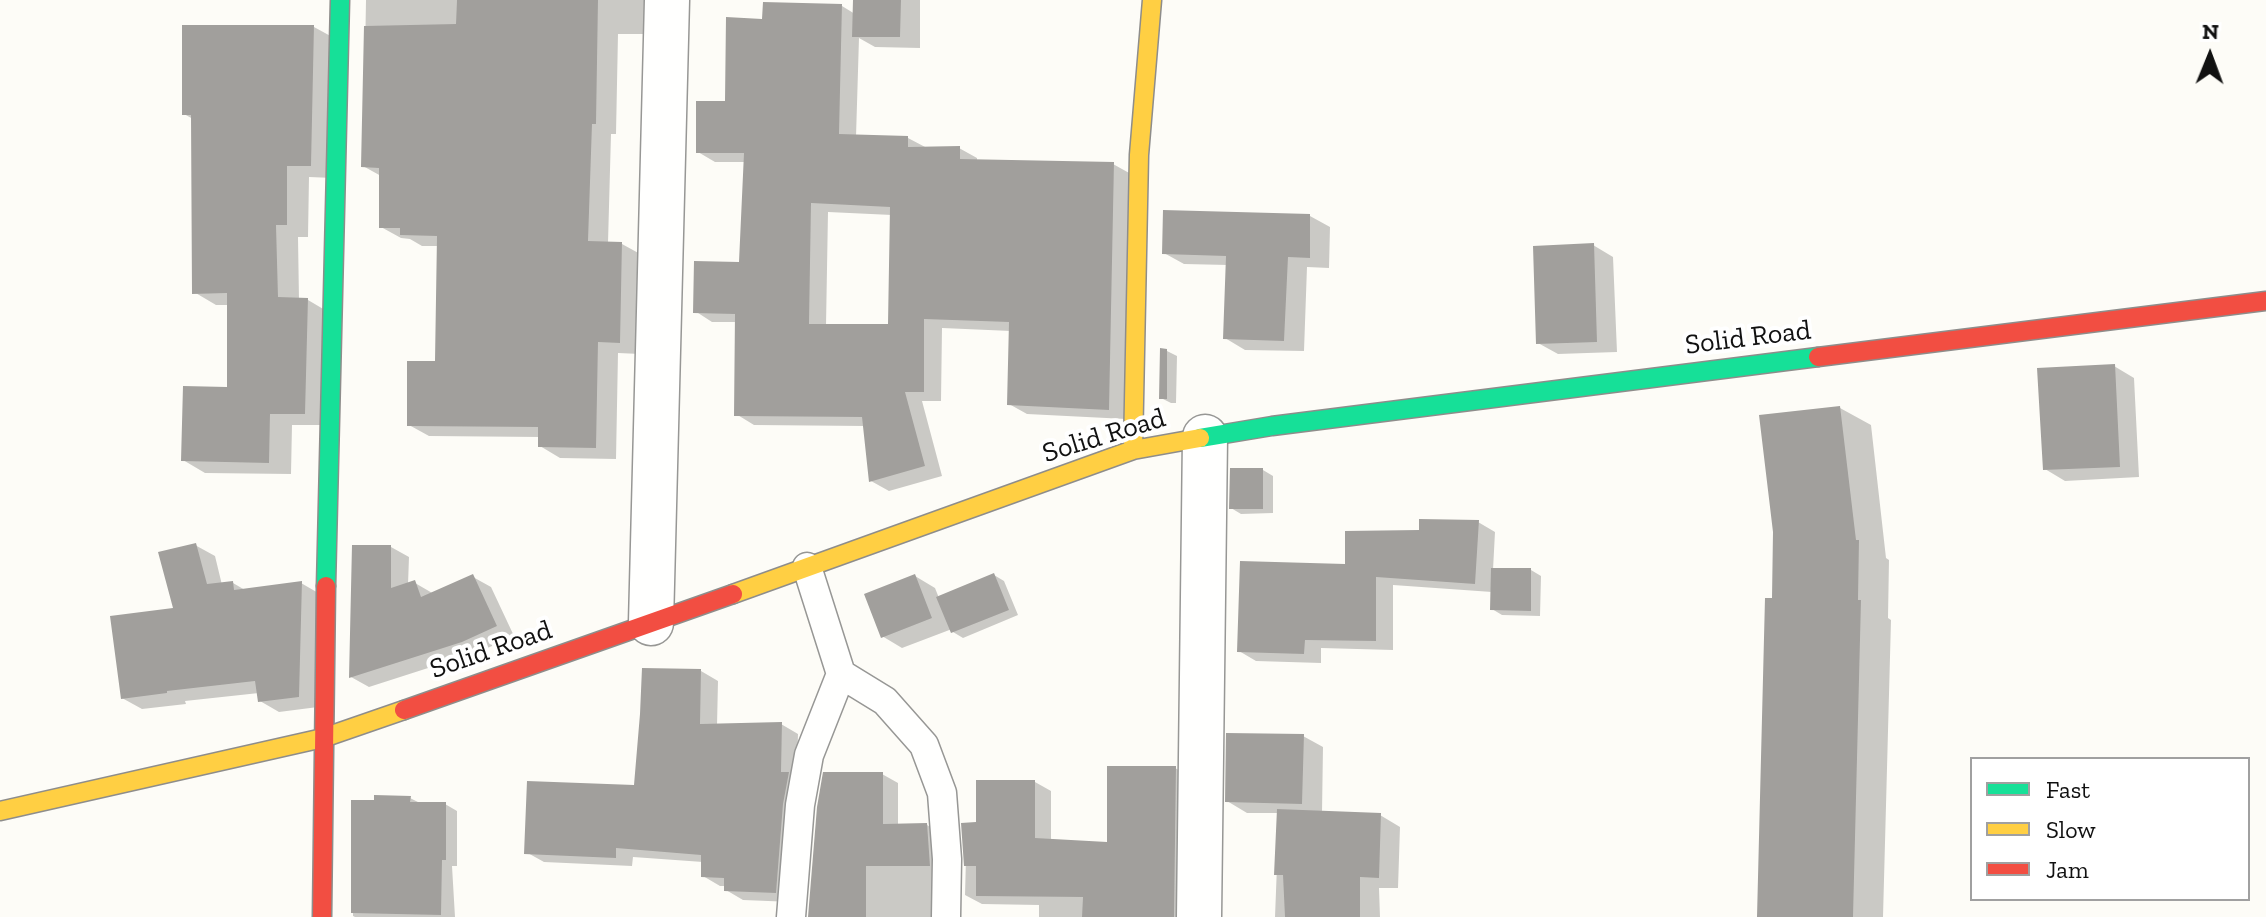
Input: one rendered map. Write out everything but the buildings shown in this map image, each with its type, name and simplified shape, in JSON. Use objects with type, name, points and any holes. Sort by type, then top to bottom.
[{"type":"street","points":[[322,917],[323,738],[340,0]]},
{"type":"street","points":[[651,623],[667,0]]},
{"type":"street","points":[[1133,450],[1139,155],[1152,0]]},
{"type":"street","name":"Solid Road","points":[[0,811],[323,738],[1133,450],[1272,426],[2266,301]]},
{"type":"street","points":[[1199,917],[1205,437]]},
{"type":"lane","points":[[791,917],[800,805],[809,755],[841,674],[807,567]]},
{"type":"lane","points":[[841,674],[885,701],[924,745],[942,793],[947,859],[946,917]]},
{"type":"traffic: fast","points":[[326,586],[340,0]]},
{"type":"traffic: fast","points":[[1200,438],[1272,426],[1818,357]]},
{"type":"traffic: slow","points":[[1133,450],[1139,155],[1152,0]]},
{"type":"traffic: slow","points":[[733,594],[1133,450],[1200,438]]},
{"type":"traffic: slow","points":[[0,811],[323,738],[404,710]]},
{"type":"traffic: jam","points":[[1818,357],[2266,301]]},
{"type":"traffic: jam","points":[[322,917],[326,586]]},
{"type":"traffic: jam","points":[[404,710],[733,594]]}]
